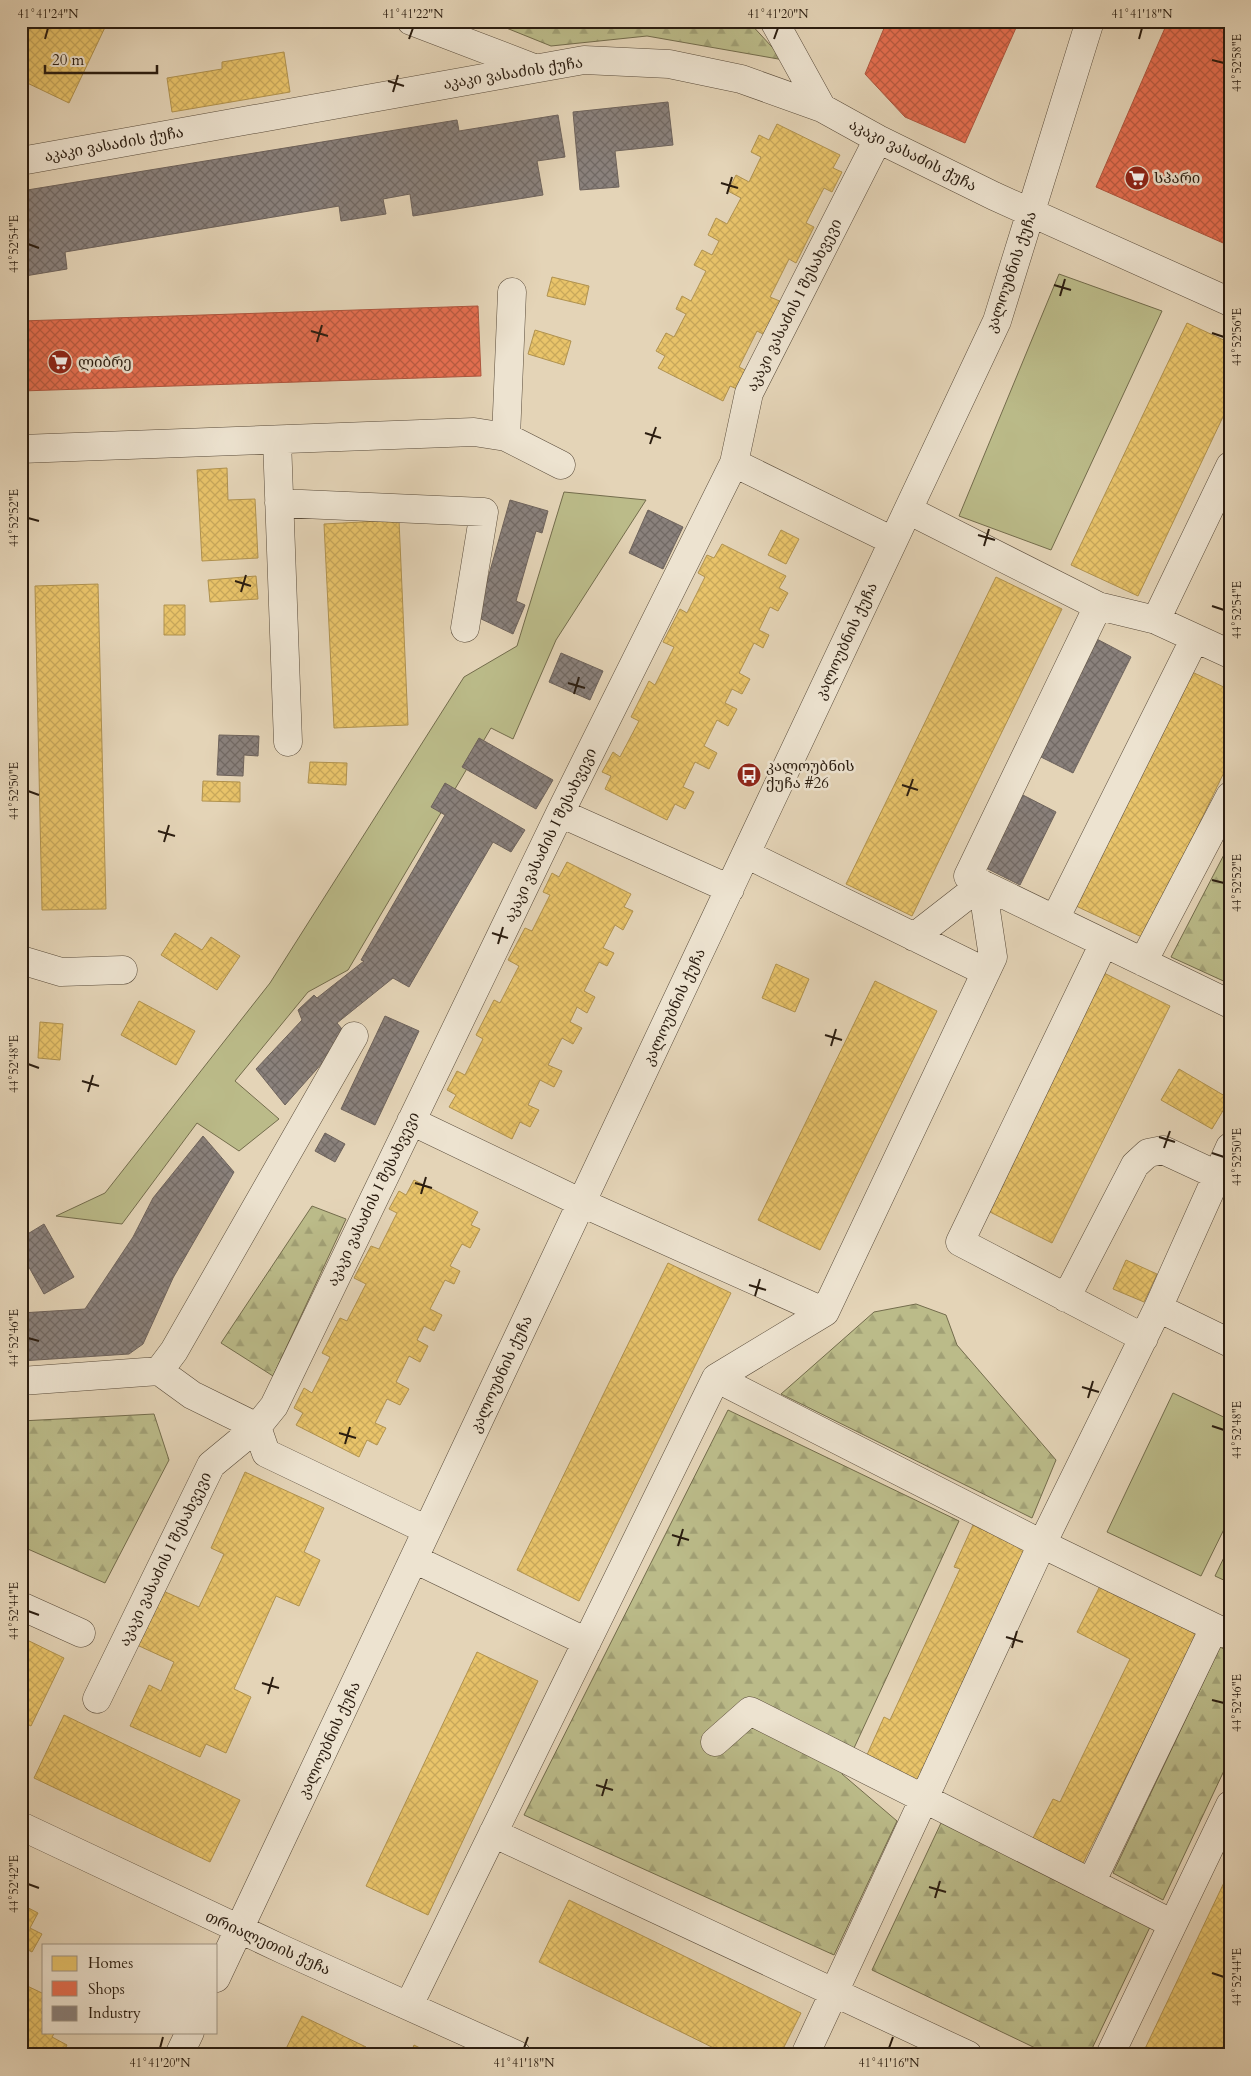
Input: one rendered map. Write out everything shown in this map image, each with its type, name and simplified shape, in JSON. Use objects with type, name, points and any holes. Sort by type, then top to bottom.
[{"type":"street","points":[[411,21],[534,68]]},
{"type":"street","points":[[774,21],[822,108]]},
{"type":"street","name":"კალოუბნის ქუჩა","points":[[218,1974],[997,321],[1090,21]]},
{"type":"street","name":"აკაკი ვასაძის ქუჩა","points":[[21,161],[584,60],[669,64],[742,79],[822,108],[878,139],[1032,212],[1230,302]]},
{"type":"street","name":"აკაკი ვასაძის I შესახვევი","points":[[97,1699],[212,1465],[257,1427],[274,1406],[560,813],[734,464],[749,392],[878,139]]},
{"type":"street","points":[[506,437],[512,292]]},
{"type":"street","points":[[21,449],[474,432],[506,437],[561,465]]},
{"type":"street","points":[[277,440],[288,742]]},
{"type":"street","points":[[734,464],[893,541]]},
{"type":"street","points":[[1156,620],[1230,466]]},
{"type":"street","points":[[279,503],[484,512],[465,628]]},
{"type":"street","points":[[908,510],[1098,606],[1156,620],[1230,654]]},
{"type":"street","points":[[1098,606],[968,876],[1230,1004]]},
{"type":"street","points":[[1054,919],[1196,638]]},
{"type":"street","points":[[1143,962],[1230,796]]},
{"type":"street","points":[[560,813],[730,889]]},
{"type":"street","points":[[746,854],[986,972]]},
{"type":"street","points":[[914,937],[982,884]]},
{"type":"street","points":[[409,2005],[716,1378],[825,1312],[993,956],[982,884]]},
{"type":"street","points":[[1104,943],[960,1242],[1144,1338]]},
{"type":"street","points":[[21,960],[61,972],[123,970]]},
{"type":"street","points":[[159,1371],[174,1351],[354,1036]]},
{"type":"street","points":[[411,1121],[582,1203],[825,1312]]},
{"type":"street","points":[[805,2055],[1042,1544],[1144,1338],[1230,1146]]},
{"type":"street","points":[[1066,1298],[1135,1165],[1148,1153],[1163,1150],[1217,1175]]},
{"type":"street","points":[[1158,1308],[1230,1343]]},
{"type":"street","points":[[21,1381],[159,1371],[192,1395],[257,1427],[266,1453],[427,1530]]},
{"type":"street","points":[[716,1378],[1042,1544],[1222,1632],[1091,1883]]},
{"type":"street","points":[[414,1559],[587,1642]]},
{"type":"street","points":[[21,1606],[81,1633]]},
{"type":"street","points":[[715,1742],[750,1711],[1173,1924]]},
{"type":"street","points":[[1110,2055],[1230,1805]]},
{"type":"street","name":"თრიალეთის ქუჩა","points":[[21,1826],[239,1930],[517,2055]]},
{"type":"street","points":[[493,1833],[968,2055]]},
{"type":"street","points":[[179,2055],[189,2034]]},
{"type":"green space","points":[[489,21],[748,21],[784,60],[647,36],[551,46]]},
{"type":"green space","points":[[1059,274],[1162,311],[1051,550],[959,516]]},
{"type":"green space","points":[[564,492],[646,500],[556,640],[513,739],[491,728],[348,970],[308,992],[235,1081],[279,1119],[239,1151],[197,1123],[122,1224],[56,1216],[105,1193],[270,983],[464,677],[517,646]]},
{"type":"green space","points":[[1230,843],[1230,984],[1171,957]]},
{"type":"green space","points":[[312,1206],[346,1219],[273,1376],[221,1343]]},
{"type":"green space","points":[[916,1304],[946,1315],[957,1345],[1056,1460],[1032,1518],[781,1394],[874,1312]]},
{"type":"green space","points":[[1173,1393],[1230,1420],[1230,1517],[1201,1576],[1107,1532]]},
{"type":"green space","points":[[728,1410],[959,1521],[842,1774],[897,1821],[834,1955],[524,1815]]},
{"type":"green space","points":[[154,1414],[169,1460],[105,1583],[21,1546],[21,1421]]},
{"type":"green space","points":[[1230,1545],[1230,1583],[1215,1576]]},
{"type":"green space","points":[[1220,1647],[1230,1652],[1230,1758],[1163,1900],[1113,1873]]},
{"type":"green space","points":[[941,1823],[1150,1927],[1089,2055],[1050,2055],[872,1970]]},
{"type":"building: Homes","points":[[33,21],[108,21],[69,103],[21,80],[21,46]]},
{"type":"building: Homes","points":[[284,52],[290,92],[172,112],[167,78],[222,69],[222,62]]},
{"type":"building: Homes","points":[[777,124],[840,155],[833,168],[842,172],[832,192],[824,188],[806,223],[814,227],[796,263],[789,259],[770,297],[782,302],[765,335],[757,331],[739,367],[747,371],[737,389],[730,386],[723,401],[658,368],[665,356],[656,351],[666,333],[674,337],[686,314],[676,309],[682,296],[691,301],[706,271],[694,265],[702,250],[712,255],[719,241],[708,235],[716,218],[727,224],[741,198],[728,191],[736,175],[749,182],[761,157],[751,152],[759,135],[769,140]]},
{"type":"building: Homes","points":[[552,277],[589,286],[585,305],[547,296]]},
{"type":"building: Homes","points":[[1187,323],[1230,343],[1230,402],[1138,596],[1071,565]]},
{"type":"building: Homes","points":[[535,330],[571,341],[564,365],[528,354]]},
{"type":"building: Homes","points":[[227,468],[228,500],[255,499],[258,558],[202,561],[197,470]]},
{"type":"building: Homes","points":[[399,520],[408,725],[334,728],[324,524]]},
{"type":"building: Homes","points":[[781,530],[799,539],[786,564],[768,555]]},
{"type":"building: Homes","points":[[722,544],[786,576],[779,588],[788,593],[778,611],[770,607],[759,630],[769,635],[763,648],[754,643],[739,673],[750,679],[742,694],[732,689],[725,703],[737,709],[728,726],[717,720],[704,746],[717,753],[709,769],[695,762],[683,787],[694,792],[685,809],[675,804],[667,820],[605,789],[611,776],[602,772],[613,752],[620,757],[639,721],[631,717],[649,681],[655,685],[674,647],[663,642],[680,609],[687,613],[705,577],[698,573],[707,555],[714,558]]},
{"type":"building: Homes","points":[[256,576],[258,599],[210,602],[208,580]]},
{"type":"building: Homes","points":[[996,577],[1062,609],[912,916],[846,884]]},
{"type":"building: Homes","points":[[98,584],[106,909],[42,910],[35,586]]},
{"type":"building: Homes","points":[[164,605],[185,605],[185,635],[164,635]]},
{"type":"building: Homes","points":[[1188,670],[1230,690],[1230,760],[1144,938],[1076,906]]},
{"type":"building: Homes","points":[[310,762],[347,763],[346,785],[308,783]]},
{"type":"building: Homes","points":[[203,781],[240,782],[240,802],[202,801]]},
{"type":"building: Homes","points":[[567,862],[631,894],[624,907],[633,911],[623,930],[615,925],[603,948],[614,953],[607,966],[599,962],[584,991],[595,997],[587,1013],[577,1007],[570,1022],[582,1028],[573,1044],[562,1038],[548,1065],[562,1071],[554,1087],[540,1080],[528,1105],[539,1110],[530,1127],[520,1122],[512,1139],[449,1107],[456,1095],[447,1090],[457,1071],[465,1075],[483,1039],[476,1035],[494,1000],[500,1003],[519,966],[508,960],[525,928],[532,931],[550,895],[543,892],[552,873],[559,877]]},
{"type":"building: Homes","points":[[175,933],[202,950],[211,937],[240,956],[217,990],[161,955]]},
{"type":"building: Homes","points":[[776,964],[809,979],[795,1012],[762,998]]},
{"type":"building: Homes","points":[[1104,973],[1170,1006],[1052,1243],[986,1210]]},
{"type":"building: Homes","points":[[875,981],[937,1011],[820,1250],[758,1220]]},
{"type":"building: Homes","points":[[139,1001],[195,1031],[176,1065],[121,1035]]},
{"type":"building: Homes","points":[[40,1022],[63,1024],[60,1060],[38,1058]]},
{"type":"building: Homes","points":[[1179,1069],[1230,1099],[1212,1129],[1161,1100]]},
{"type":"building: Homes","points":[[414,1180],[478,1212],[471,1225],[480,1229],[470,1248],[462,1244],[450,1266],[460,1271],[454,1284],[445,1280],[430,1309],[442,1315],[434,1331],[424,1326],[417,1340],[428,1346],[420,1362],[409,1356],[396,1382],[409,1389],[400,1405],[387,1399],[375,1423],[386,1428],[377,1445],[367,1440],[359,1457],[296,1425],[303,1413],[294,1408],[304,1388],[312,1393],[330,1357],[322,1353],[340,1318],[347,1321],[366,1284],[354,1278],[371,1246],[379,1249],[397,1213],[389,1209],[399,1191],[406,1195]]},
{"type":"building: Homes","points":[[1126,1260],[1157,1274],[1144,1302],[1113,1289]]},
{"type":"building: Homes","points":[[668,1263],[731,1293],[579,1601],[517,1570]]},
{"type":"building: Homes","points":[[245,1472],[324,1508],[304,1552],[320,1560],[299,1606],[276,1596],[234,1689],[251,1697],[226,1753],[206,1744],[200,1757],[130,1726],[149,1685],[161,1691],[174,1662],[137,1645],[161,1590],[199,1607],[224,1554],[211,1548]]},
{"type":"building: Homes","points":[[973,1525],[1025,1549],[917,1781],[866,1757],[884,1717],[890,1720],[960,1569],[954,1567]]},
{"type":"building: Homes","points":[[1100,1586],[1197,1634],[1083,1863],[1033,1838],[1053,1799],[1060,1802],[1130,1659],[1077,1632]]},
{"type":"building: Homes","points":[[21,1637],[64,1658],[31,1726],[21,1721]]},
{"type":"building: Homes","points":[[477,1652],[538,1681],[428,1915],[366,1886]]},
{"type":"building: Homes","points":[[64,1715],[240,1800],[210,1862],[34,1778]]},
{"type":"building: Homes","points":[[1230,1870],[1230,2032],[1219,2055],[1142,2055]]},
{"type":"building: Homes","points":[[569,1900],[801,2013],[780,2055],[728,2055],[539,1962]]},
{"type":"building: Homes","points":[[21,1904],[38,1913],[30,1928],[42,1934],[32,1952],[26,1949],[21,1958]]},
{"type":"building: Homes","points":[[21,1983],[42,1993],[42,2034],[54,2034],[52,2037],[67,2045],[62,2055],[21,2055]]},
{"type":"building: Homes","points":[[302,2016],[366,2047],[363,2055],[283,2055]]},
{"type":"building: Homes","points":[[414,2045],[434,2055],[410,2055]]},
{"type":"building: Shops","points":[[887,21],[1019,21],[965,143],[905,117],[865,74]]},
{"type":"building: Shops","points":[[1168,21],[1230,21],[1230,246],[1096,187]]},
{"type":"building: Shops","points":[[478,306],[481,376],[21,391],[21,321]]},
{"type":"building: Industry","points":[[668,102],[673,145],[615,151],[619,187],[580,190],[573,112]]},
{"type":"building: Industry","points":[[558,115],[565,157],[537,161],[543,195],[413,216],[410,194],[383,199],[386,214],[341,221],[339,206],[65,252],[67,269],[25,276],[21,259],[21,191],[457,120],[459,131]]},
{"type":"building: Industry","points":[[510,500],[548,511],[542,533],[536,531],[516,601],[525,605],[513,634],[477,617]]},
{"type":"building: Industry","points":[[648,510],[683,527],[663,569],[629,553]]},
{"type":"building: Industry","points":[[1093,637],[1131,657],[1073,773],[1035,754]]},
{"type":"building: Industry","points":[[561,653],[603,671],[590,700],[549,682]]},
{"type":"building: Industry","points":[[219,735],[259,736],[258,756],[244,755],[243,776],[217,775]]},
{"type":"building: Industry","points":[[479,738],[553,780],[536,809],[462,767]]},
{"type":"building: Industry","points":[[445,783],[525,830],[511,852],[493,842],[409,987],[393,978],[337,1023],[347,1035],[285,1105],[256,1069],[302,1020],[298,1010],[314,995],[317,998],[364,961],[361,960],[445,815],[431,807]]},
{"type":"building: Industry","points":[[1019,793],[1056,812],[1020,885],[982,866]]},
{"type":"building: Industry","points":[[385,1016],[419,1031],[375,1125],[341,1109]]},
{"type":"building: Industry","points":[[325,1133],[345,1144],[335,1162],[315,1151]]},
{"type":"building: Industry","points":[[203,1136],[234,1172],[173,1278],[143,1344],[129,1354],[21,1361],[21,1313],[85,1309],[133,1237],[153,1198]]},
{"type":"building: Industry","points":[[44,1224],[74,1277],[44,1294],[21,1253],[21,1238]]},
{"type":"place","name":"სპარი","points":[[1137,178]]},
{"type":"place","name":"ლიბრე","points":[[60,362]]},
{"type":"place","name":"კალოუბნის ქუჩა #26","points":[[749,775]]}]
